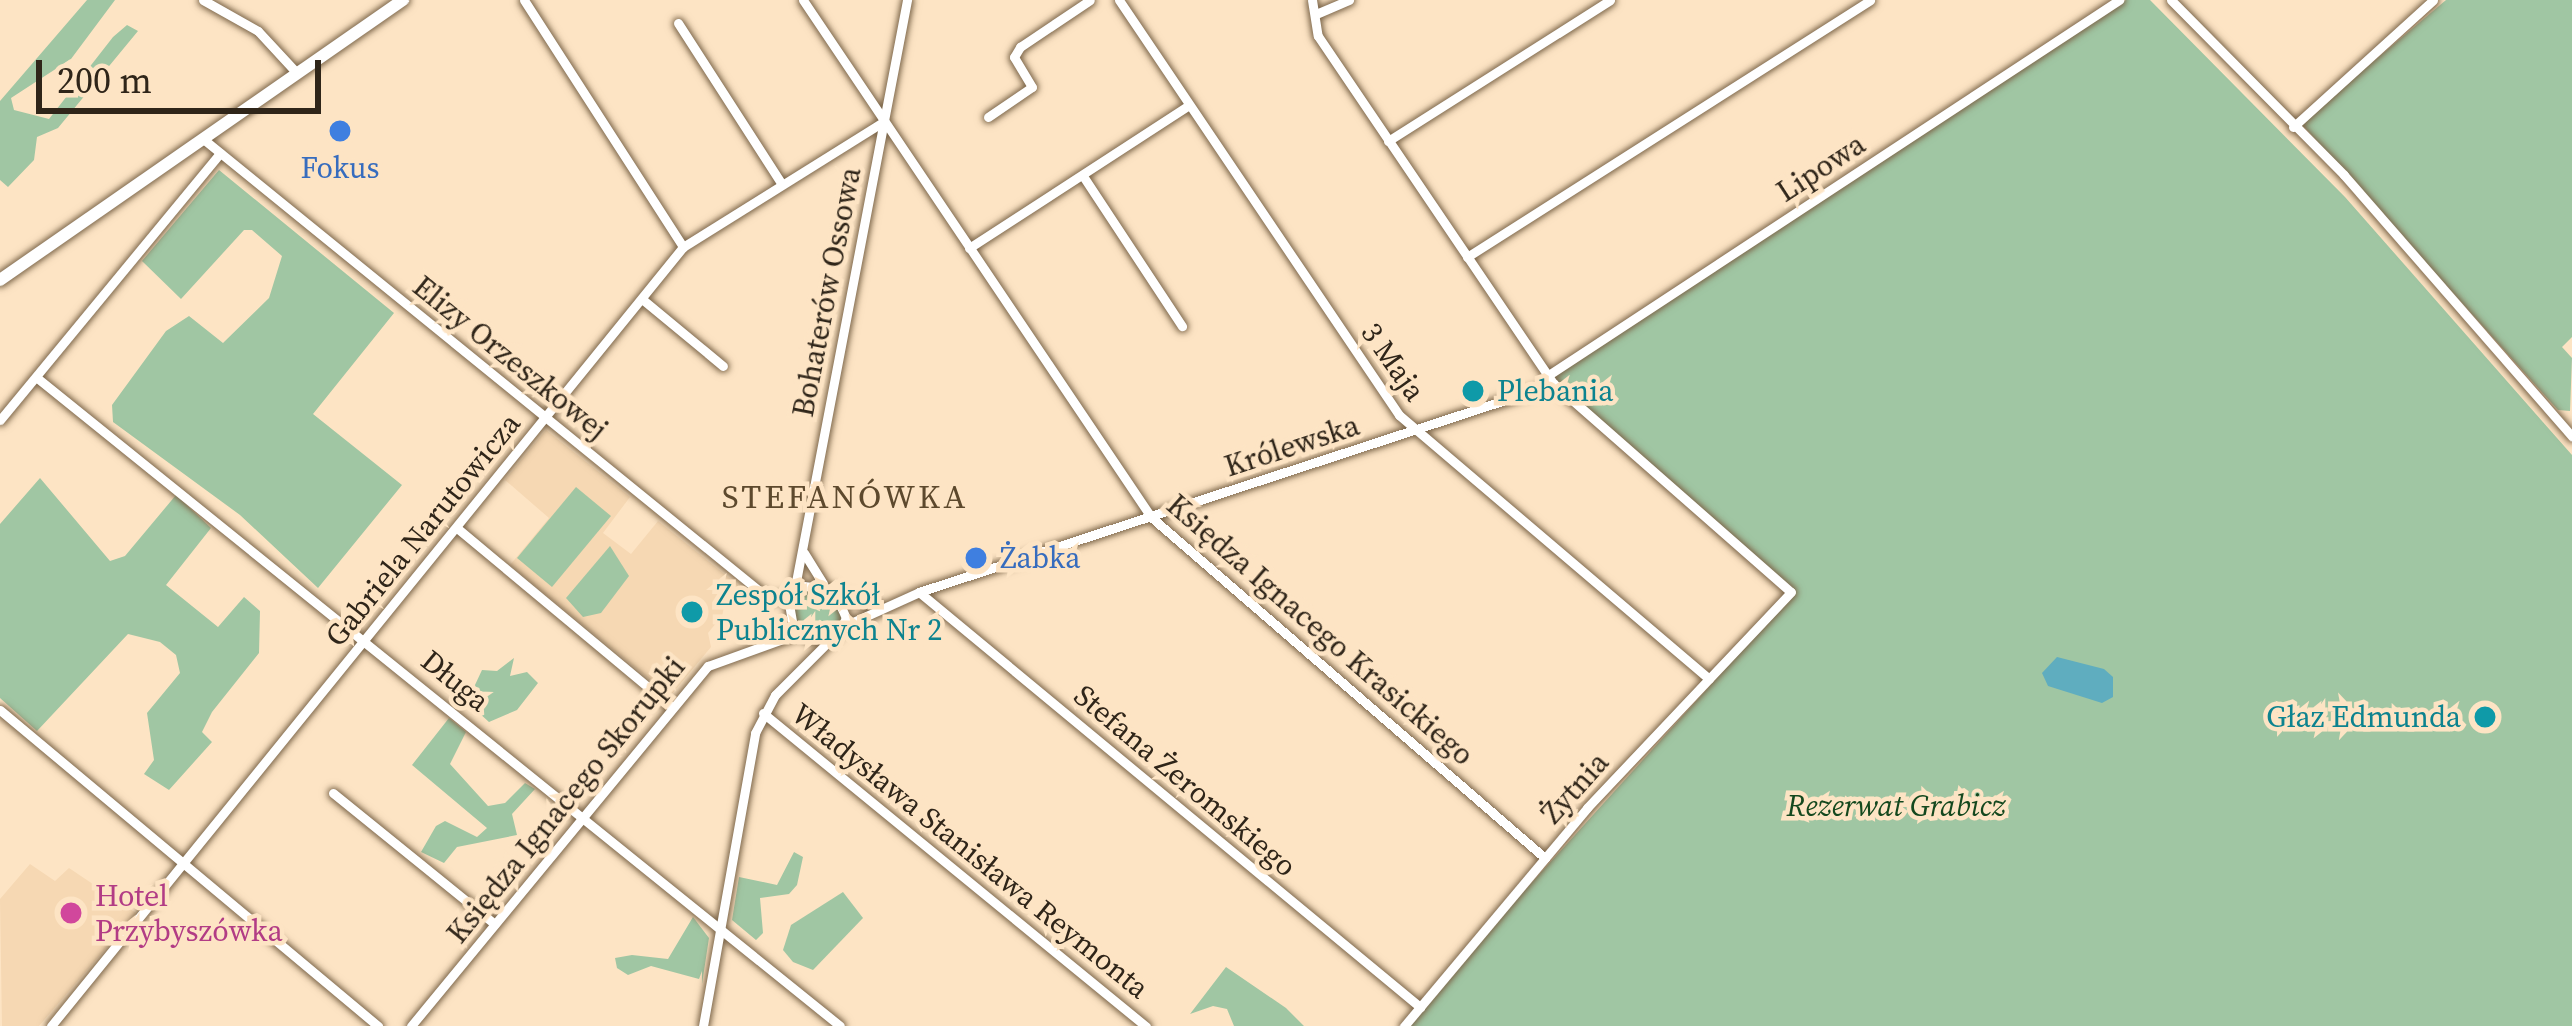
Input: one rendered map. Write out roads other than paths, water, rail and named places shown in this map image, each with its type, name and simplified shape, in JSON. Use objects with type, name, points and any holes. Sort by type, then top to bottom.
[{"type":"main road","points":[[0,280],[403,0]]},
{"type":"street","points":[[203,0],[258,31],[296,72]]},
{"type":"street","points":[[524,0],[683,248]]},
{"type":"street","name":"Księdza Ignacego Krasickiego","points":[[803,0],[1150,517],[1545,858]]},
{"type":"street","name":"Bohaterów Ossowa","points":[[793,594],[907,0]]},
{"type":"street","points":[[988,117],[1032,87],[1014,57],[1020,47],[1090,0]]},
{"type":"street","name":"3 Maja","points":[[1119,0],[1415,431],[1709,679]]},
{"type":"street","points":[[1312,0],[1318,36],[1551,380]]},
{"type":"street","points":[[1316,14],[1349,0]]},
{"type":"street","points":[[1388,141],[1610,0]]},
{"type":"street","points":[[1467,257],[1870,0]]},
{"type":"street","name":"Lipowa","points":[[1551,380],[2119,0]]},
{"type":"street","points":[[2170,0],[2569,429]]},
{"type":"street","points":[[2293,127],[2433,0]]},
{"type":"street","points":[[678,23],[781,183]]},
{"type":"street","points":[[969,248],[1189,105]]},
{"type":"street","name":"Gabriela Narutowicza","points":[[51,1026],[683,248],[883,122]]},
{"type":"street","name":"Elizy Orzeszkowej","points":[[202,138],[768,598],[793,594]]},
{"type":"street","points":[[0,420],[220,153]]},
{"type":"street","points":[[1083,176],[1182,326]]},
{"type":"street","points":[[642,299],[723,366]]},
{"type":"street","name":"Długa","points":[[37,377],[840,1026]]},
{"type":"street","name":"Królewska","points":[[842,627],[919,592],[1415,431],[1551,380]]},
{"type":"street","name":"Żytnia","points":[[1405,1026],[1545,858],[1791,592],[1551,380]]},
{"type":"street","points":[[457,528],[673,707]]},
{"type":"street","points":[[803,548],[823,584],[842,596],[883,605]]},
{"type":"street","points":[[782,637],[793,594],[823,584]]},
{"type":"street","name":"Stefana Żeromskiego","points":[[919,592],[1420,1006]]},
{"type":"street","points":[[704,1026],[764,712],[842,627],[842,596]]},
{"type":"street","points":[[790,620],[802,635],[800,669]]},
{"type":"street","points":[[802,635],[830,638]]},
{"type":"street","name":"Księdza Ignacego Skorupki","points":[[411,1026],[715,660],[782,637],[802,635]]},
{"type":"street","points":[[0,710],[377,1026]]},
{"type":"street","name":"Władysława Stanisława Reymonta","points":[[764,712],[1146,1026]]},
{"type":"street","points":[[333,793],[495,924]]},
{"type":"water","points":[[2057,657],[2104,669],[2113,677],[2113,697],[2102,703],[2048,686],[2042,673]]},
{"type":"place","name":"Fokus","points":[[340,131]]},
{"type":"place","name":"Plebania","points":[[1473,391]]},
{"type":"place","name":"Żabka","points":[[976,558]]},
{"type":"place","name":"Zespół Szkół Publicznych Nr 2","points":[[692,612]]},
{"type":"place","name":"Głaz Edmunda","points":[[2485,717]]},
{"type":"place","name":"Hotel Przybyszówka","points":[[71,913]]},
{"type":"district","name":"STEFANÓWKA","points":[[845,497]]},
{"type":"park label","name":"Rezerwat Grabicz","points":[[1896,806]]}]
